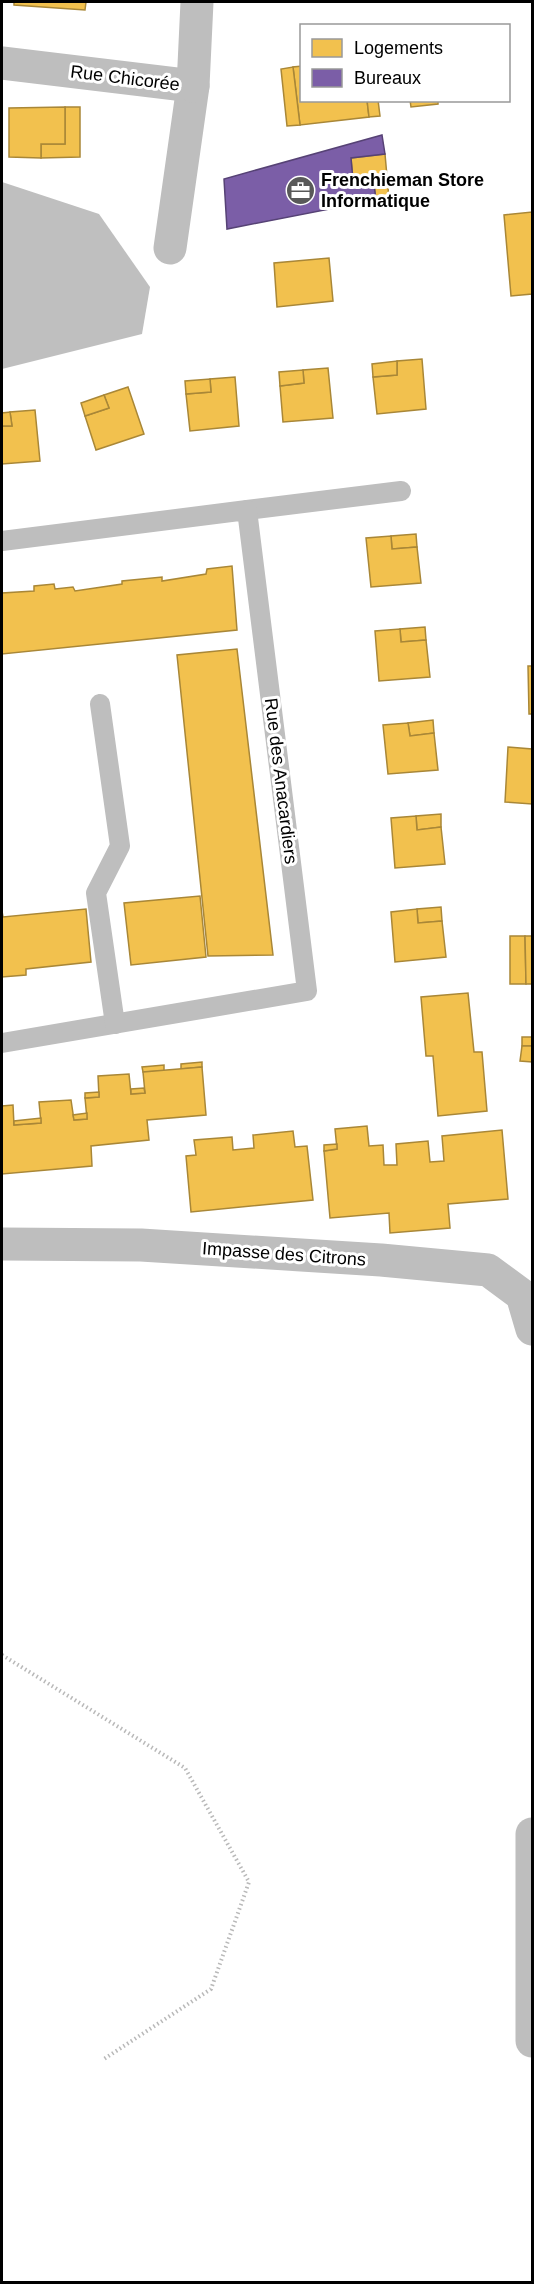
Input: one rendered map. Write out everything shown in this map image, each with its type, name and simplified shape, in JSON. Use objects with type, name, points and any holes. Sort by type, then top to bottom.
[{"type":"street","points":[[193,86],[197,2]]},
{"type":"street","name":"Rue Chicorée","points":[[2,63],[193,86],[170,248]]},
{"type":"street","name":"Impasse des Citrons","points":[[2,1244],[141,1245],[381,1260],[488,1270],[522,1295],[532,1329]]},
{"type":"street","points":[[532,1834],[532,2041]]},
{"type":"lane","points":[[2,541],[401,491]]},
{"type":"lane","name":"Rue des Anacardiers","points":[[2,1043],[307,991],[247,510]]},
{"type":"lane","points":[[100,704],[120,846],[96,893],[115,1024]]},
{"type":"path","points":[[2,1656],[185,1767],[249,1882],[211,1989],[104,2059]]},
{"type":"shaded area","points":[[2,182],[99,214],[150,287],[142,334],[2,369]]},
{"type":"building: Logements","points":[[14,2],[86,2],[85,10],[14,5]]},
{"type":"building: Logements","points":[[300,66],[300,102],[367,102],[369,117],[300,125],[293,67]]},
{"type":"building: Logements","points":[[293,67],[300,125],[287,126],[281,69]]},
{"type":"building: Logements","points":[[367,102],[378,102],[380,116],[369,117]]},
{"type":"building: Logements","points":[[410,102],[438,102],[438,104],[411,107]]},
{"type":"building: Logements","points":[[65,107],[80,107],[80,157],[41,158],[41,144],[65,144]]},
{"type":"building: Logements","points":[[65,107],[65,144],[41,144],[41,158],[9,157],[9,108]]},
{"type":"building: Logements","points":[[385,154],[389,199],[376,200],[373,177],[353,180],[351,158]]},
{"type":"building: Logements","points":[[532,212],[532,294],[511,296],[504,215]]},
{"type":"building: Logements","points":[[329,258],[333,301],[277,307],[274,263]]},
{"type":"building: Logements","points":[[422,359],[426,409],[377,414],[373,377],[397,375],[397,361]]},
{"type":"building: Logements","points":[[397,361],[397,375],[373,377],[372,364]]},
{"type":"building: Logements","points":[[328,368],[333,418],[283,422],[280,386],[304,383],[303,370]]},
{"type":"building: Logements","points":[[303,370],[304,383],[280,386],[279,372]]},
{"type":"building: Logements","points":[[235,377],[239,426],[190,431],[186,394],[211,392],[210,379]]},
{"type":"building: Logements","points":[[210,379],[211,392],[186,394],[185,381]]},
{"type":"building: Logements","points":[[128,387],[144,434],[96,450],[85,416],[109,408],[104,395]]},
{"type":"building: Logements","points":[[104,395],[109,408],[85,416],[81,403]]},
{"type":"building: Logements","points":[[35,410],[40,461],[2,464],[2,426],[12,426],[10,412]]},
{"type":"building: Logements","points":[[10,412],[12,426],[2,426],[2,413]]},
{"type":"building: Logements","points":[[416,534],[417,547],[392,549],[391,536]]},
{"type":"building: Logements","points":[[391,536],[392,549],[417,547],[421,583],[371,587],[366,538]]},
{"type":"building: Logements","points":[[232,566],[237,630],[2,654],[2,593],[34,591],[34,586],[54,584],[55,589],[73,587],[75,591],[122,584],[122,581],[162,577],[162,581],[206,574],[207,569]]},
{"type":"building: Logements","points":[[425,627],[426,640],[401,642],[400,629]]},
{"type":"building: Logements","points":[[400,629],[401,642],[426,640],[430,677],[379,681],[375,631]]},
{"type":"building: Logements","points":[[237,649],[273,955],[208,956],[177,655]]},
{"type":"building: Logements","points":[[528,666],[532,666],[532,714],[529,714]]},
{"type":"building: Logements","points":[[433,720],[434,733],[410,736],[408,723]]},
{"type":"building: Logements","points":[[408,723],[410,736],[434,733],[438,770],[388,774],[383,725]]},
{"type":"building: Logements","points":[[508,747],[532,749],[532,804],[505,802]]},
{"type":"building: Logements","points":[[441,814],[441,827],[417,830],[416,816]]},
{"type":"building: Logements","points":[[416,816],[417,830],[441,827],[445,864],[395,868],[391,818]]},
{"type":"building: Logements","points":[[200,896],[206,957],[131,965],[124,903]]},
{"type":"building: Logements","points":[[441,907],[442,921],[418,923],[417,909]]},
{"type":"building: Logements","points":[[86,909],[91,962],[26,969],[26,975],[2,977],[2,911],[3,917]]},
{"type":"building: Logements","points":[[417,909],[418,923],[442,921],[446,957],[395,962],[391,912]]},
{"type":"building: Logements","points":[[510,936],[525,936],[526,984],[510,984]]},
{"type":"building: Logements","points":[[525,936],[532,936],[532,984],[526,984]]},
{"type":"building: Logements","points":[[468,993],[474,1052],[482,1052],[487,1111],[438,1116],[433,1056],[426,1056],[421,997]]},
{"type":"building: Logements","points":[[522,1037],[532,1037],[532,1046],[522,1046]]},
{"type":"building: Logements","points":[[522,1046],[532,1046],[532,1062],[520,1061]]},
{"type":"building: Logements","points":[[202,1062],[202,1067],[181,1069],[181,1064]]},
{"type":"building: Logements","points":[[164,1065],[164,1071],[143,1072],[142,1067]]},
{"type":"building: Logements","points":[[202,1067],[206,1115],[147,1120],[149,1140],[91,1146],[92,1166],[2,1174],[2,1106],[13,1105],[14,1125],[41,1123],[39,1102],[71,1100],[74,1120],[87,1119],[85,1098],[99,1097],[98,1076],[129,1074],[131,1094],[145,1093],[143,1072]]},
{"type":"building: Logements","points":[[144,1088],[145,1093],[131,1094],[131,1089]]},
{"type":"building: Logements","points":[[99,1092],[99,1097],[85,1098],[85,1093]]},
{"type":"building: Logements","points":[[87,1113],[87,1119],[74,1120],[73,1115]]},
{"type":"building: Logements","points":[[41,1118],[41,1123],[14,1125],[14,1121]]},
{"type":"building: Logements","points":[[367,1126],[369,1146],[383,1145],[384,1165],[397,1165],[396,1144],[428,1141],[430,1162],[444,1161],[442,1136],[502,1130],[508,1199],[448,1204],[450,1228],[390,1233],[389,1213],[330,1218],[324,1151],[337,1149],[335,1129]]},
{"type":"building: Logements","points":[[293,1131],[295,1147],[307,1146],[313,1200],[191,1212],[186,1156],[196,1155],[194,1140],[232,1137],[233,1150],[254,1148],[253,1135]]},
{"type":"building: Logements","points":[[337,1144],[337,1149],[324,1151],[324,1145]]},
{"type":"building: Bureaux","name":"Frenchieman Store Informatique","points":[[382,135],[385,154],[351,158],[353,180],[373,177],[376,200],[227,229],[224,179]]},
{"type":"place","name":"Frenchieman Store Informatique","points":[[300,190]]}]
